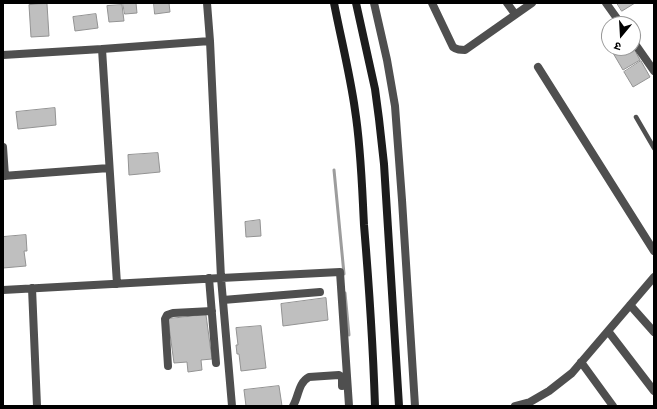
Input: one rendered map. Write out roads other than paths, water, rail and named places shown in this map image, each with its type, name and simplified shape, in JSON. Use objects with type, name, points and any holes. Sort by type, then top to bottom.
[{"type":"main road","points":[[334,3],[351,89],[358,135],[375,406]]},
{"type":"main road","points":[[356,3],[375,89],[384,164],[400,406]]},
{"type":"street","points":[[207,3],[221,278],[232,406]]},
{"type":"street","points":[[374,3],[387,60],[395,106],[415,406]]},
{"type":"street","points":[[432,3],[453,46],[457,50],[465,50],[532,3]]},
{"type":"street","points":[[507,3],[516,14]]},
{"type":"street","points":[[606,3],[615,16]]},
{"type":"street","points":[[3,55],[210,41]]},
{"type":"street","points":[[102,49],[117,284]]},
{"type":"street","points":[[641,52],[654,71]]},
{"type":"street","points":[[538,67],[654,251]]},
{"type":"street","points":[[3,147],[4,176],[109,168]]},
{"type":"street","points":[[3,290],[340,272],[349,406]]},
{"type":"street","points":[[209,278],[216,362]]},
{"type":"street","points":[[515,406],[530,402],[549,391],[572,373],[654,278]]},
{"type":"street","points":[[32,288],[37,406]]},
{"type":"street","points":[[223,300],[320,292]]},
{"type":"street","points":[[630,305],[654,332]]},
{"type":"street","points":[[168,366],[165,319],[167,315],[173,313],[212,311]]},
{"type":"street","points":[[608,331],[654,391]]},
{"type":"street","points":[[581,362],[613,406]]},
{"type":"street","points":[[293,406],[298,396],[301,383],[308,377],[339,375],[342,377],[344,406]]},
{"type":"lane","points":[[636,117],[654,148]]},
{"type":"waterway","points":[[334,170],[344,274]]},
{"type":"waterway","points":[[345,293],[349,335]]}]
